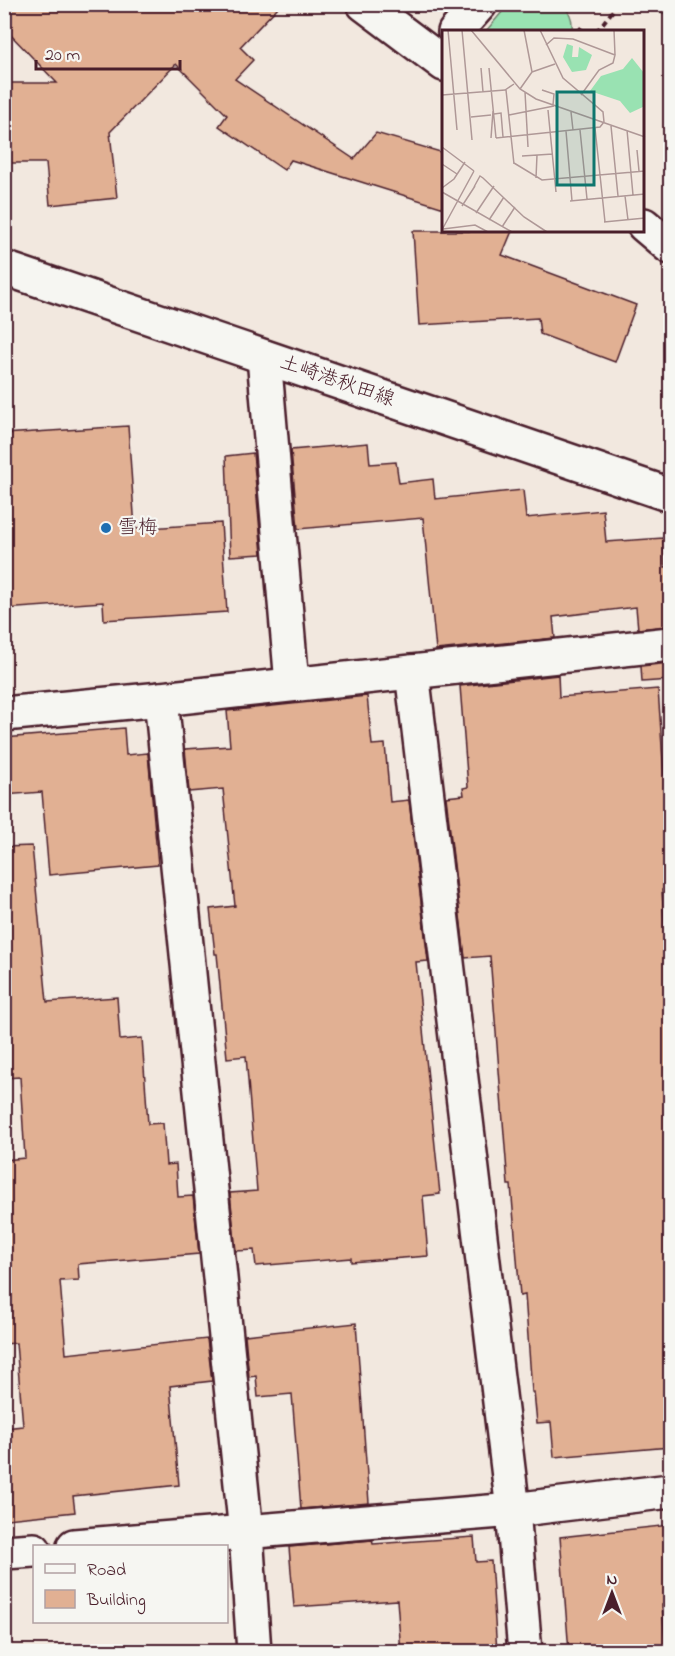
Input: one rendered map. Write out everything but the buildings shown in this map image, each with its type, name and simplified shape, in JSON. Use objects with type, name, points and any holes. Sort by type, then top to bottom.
[{"type":"street","points":[[364,4],[440,54]]},
{"type":"street","points":[[457,30],[480,4]]},
{"type":"street","points":[[645,226],[670,247]]},
{"type":"street","name":"土崎港秋田線","points":[[4,268],[670,495]]},
{"type":"street","points":[[264,357],[292,684]]},
{"type":"street","points":[[4,714],[670,644]]},
{"type":"street","points":[[412,672],[513,1510],[525,1652]]},
{"type":"street","points":[[161,699],[246,1533],[254,1652]]},
{"type":"street","points":[[87,1545],[513,1510],[670,1491]]},
{"type":"street","points":[[4,1552],[33,1550]]},
{"type":"path","points":[[598,30],[618,4]]},
{"type":"path","points":[[580,30],[584,24]]},
{"type":"green space","points":[[508,5],[562,5],[567,10],[572,24],[572,30],[487,30]]},
{"type":"green space","points":[[645,5],[670,5],[670,16]]},
{"type":"place","name":"雪梅","points":[[106,528]]}]
